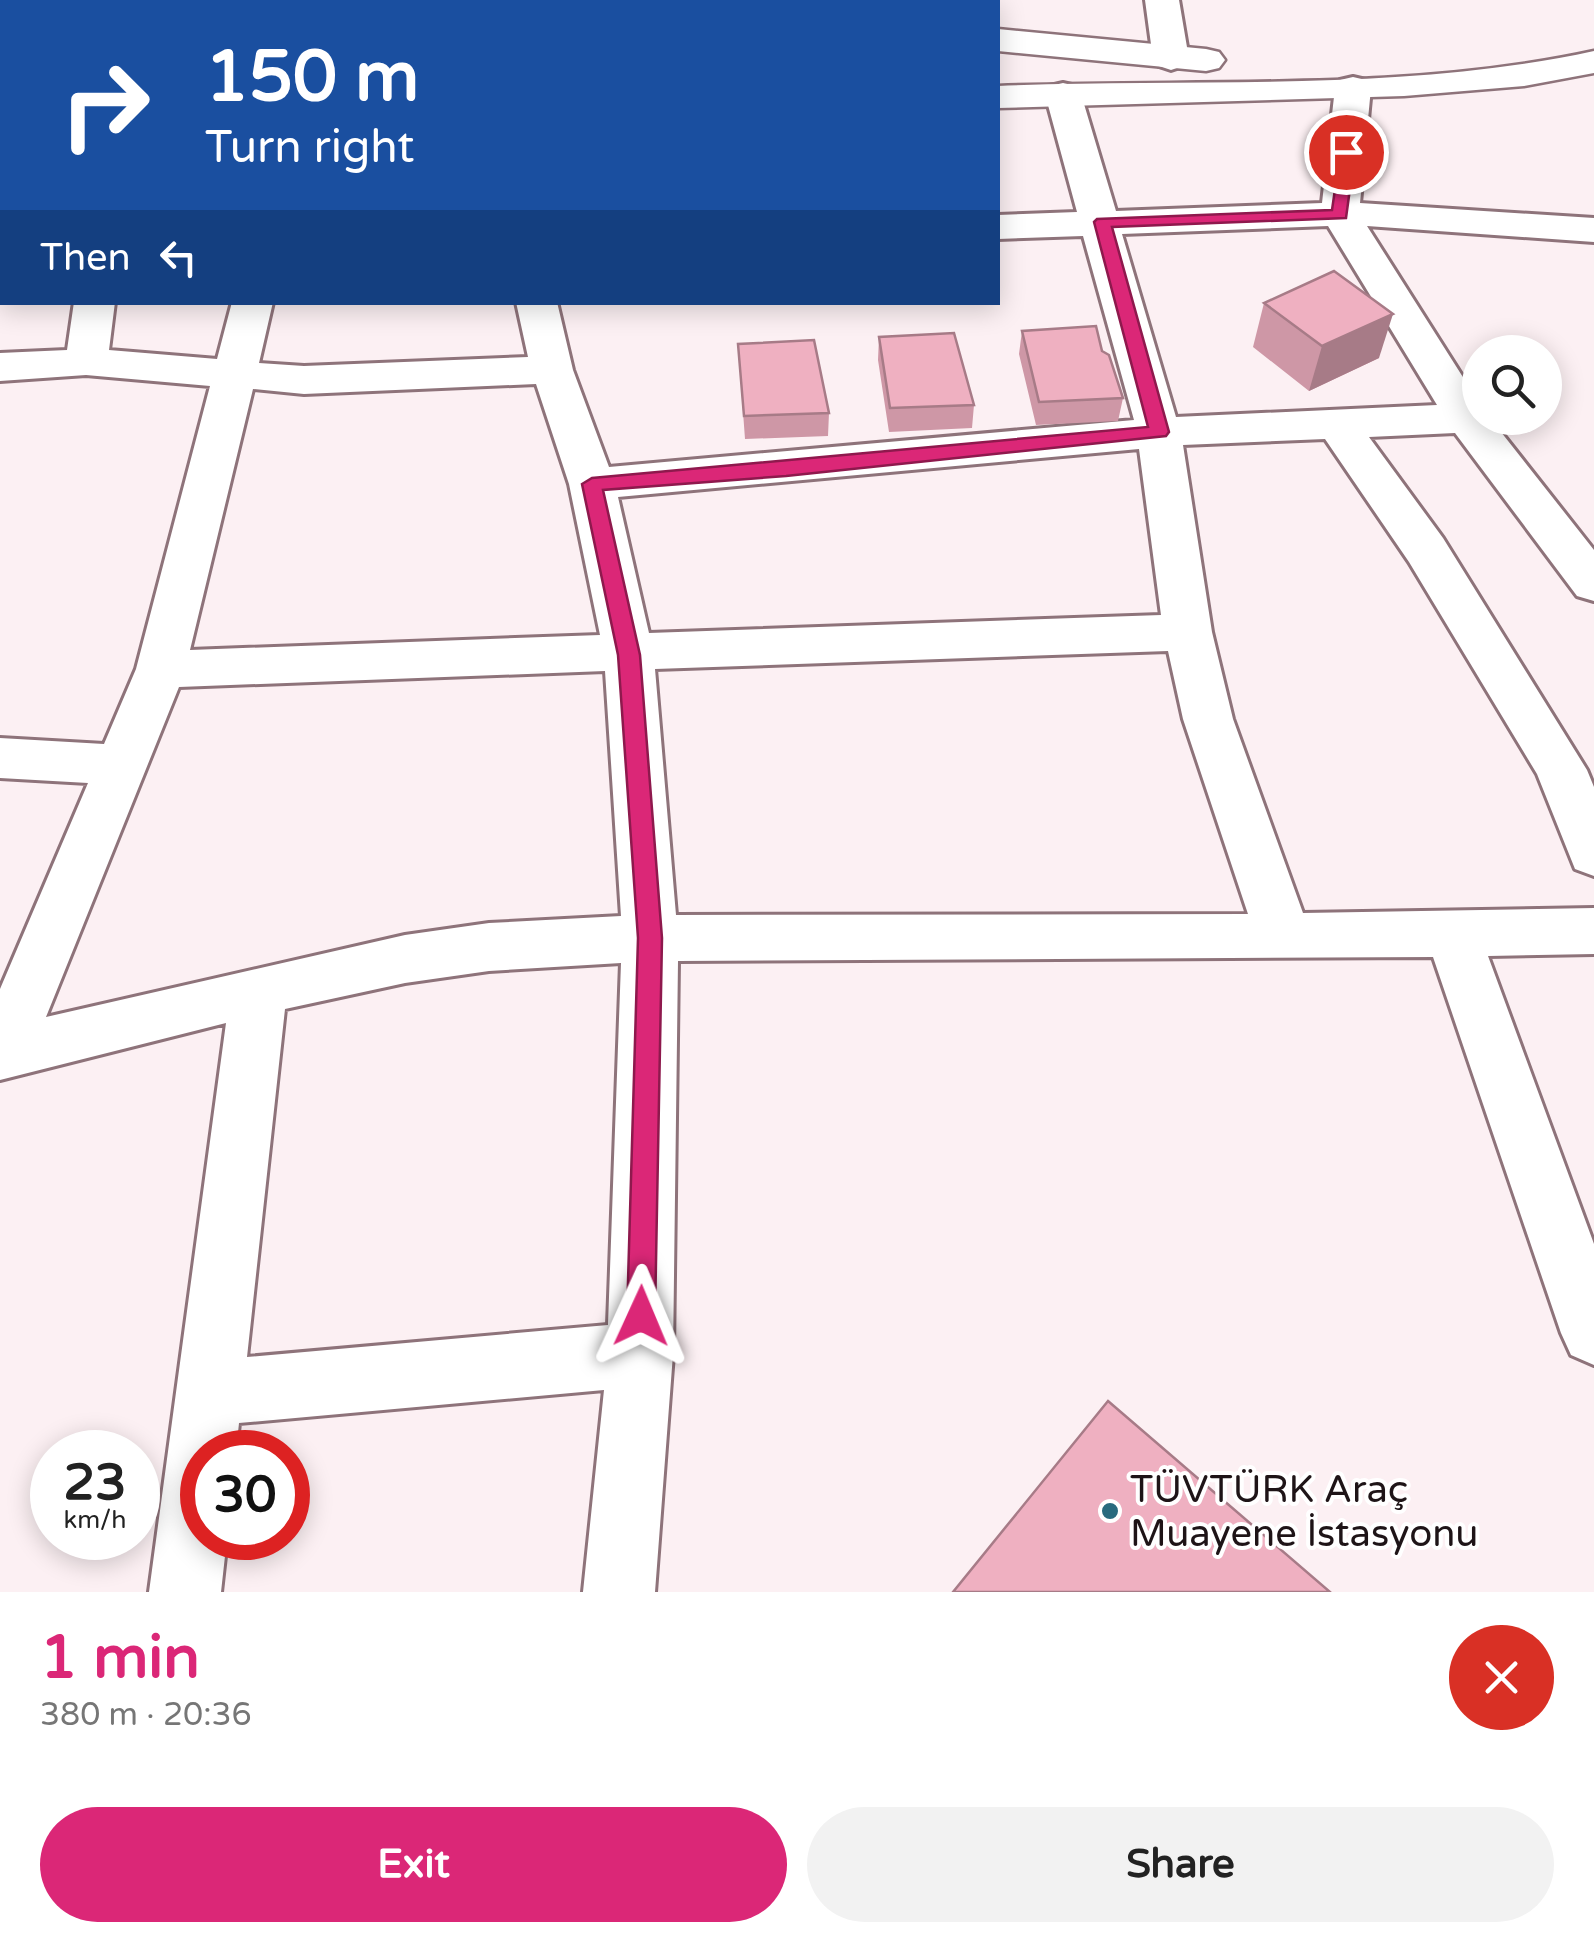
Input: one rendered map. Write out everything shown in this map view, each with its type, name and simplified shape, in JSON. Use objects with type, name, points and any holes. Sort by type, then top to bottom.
[{"type":"main road","points":[[1000,40],[1171,59],[1335,63],[1594,53]]},
{"type":"main road","points":[[1000,97],[1353,88],[1481,80],[1557,71],[1594,62]]},
{"type":"street","points":[[1162,0],[1171,59]]},
{"type":"street","points":[[1353,88],[1340,214],[1462,410]]},
{"type":"street","points":[[1064,94],[1159,432],[1188,632],[1208,719],[1284,937]]},
{"type":"street","points":[[1000,228],[1340,214],[1426,216],[1594,230]]},
{"type":"street","points":[[86,362],[95,305]]},
{"type":"street","points":[[1,1053],[161,669],[252,305]]},
{"type":"street","points":[[537,305],[552,370],[592,484],[629,655],[650,938],[640,1354],[620,1592]]},
{"type":"street","points":[[0,367],[86,362],[304,380],[552,370]]},
{"type":"street","points":[[592,484],[786,470],[1159,432],[1462,418]]},
{"type":"street","points":[[1338,424],[1426,550],[1561,770],[1594,854]]},
{"type":"street","points":[[1480,435],[1594,584]]},
{"type":"street","points":[[161,669],[1188,632]]},
{"type":"street","points":[[0,758],[122,764]]},
{"type":"street","points":[[1,1053],[259,990],[405,959],[489,947],[650,938],[1284,937],[1594,931]]},
{"type":"street","points":[[1452,933],[1594,1332]]},
{"type":"street","points":[[184,1592],[259,990]]},
{"type":"street","points":[[209,1394],[640,1354]]},
{"type":"building","points":[[1334,271],[1393,314],[1322,346],[1264,303]]},
{"type":"building","points":[[1096,326],[1102,351],[1109,355],[1123,398],[1039,402],[1022,331]]},
{"type":"building","points":[[954,333],[974,405],[890,408],[879,337]]},
{"type":"building","points":[[814,340],[829,413],[744,416],[738,344]]},
{"type":"building","name":"TÜVTÜRK Araç Muayene İstasyonu","points":[[1108,1401],[1330,1592],[953,1592]]},
{"type":"place","name":"TÜVTÜRK Araç Muayene İstasyonu","points":[[1110,1511]]},
{"type":"route","points":[[641,1316],[650,938],[629,655],[592,484],[786,470],[1159,432],[1102,222],[1340,214],[1346,152]]}]
